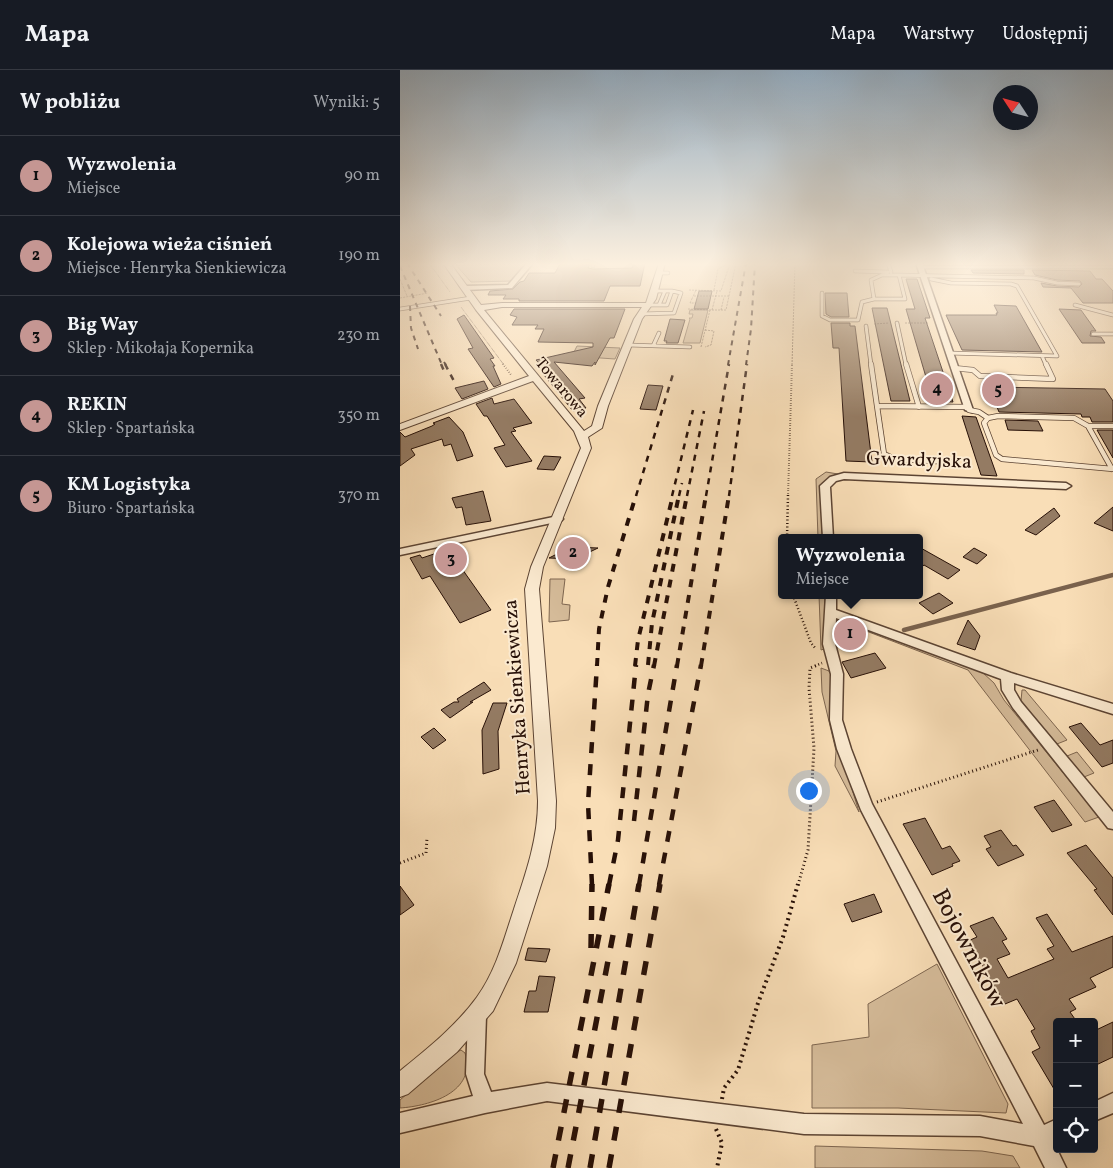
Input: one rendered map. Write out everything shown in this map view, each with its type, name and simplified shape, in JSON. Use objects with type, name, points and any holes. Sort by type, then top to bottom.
[{"type":"street","name":"Towarowa","points":[[484,314],[581,436]]},
{"type":"street","points":[[581,436],[597,428],[603,406],[641,314]]},
{"type":"street","points":[[936,314],[969,409]]},
{"type":"street","points":[[400,427],[534,377]]},
{"type":"street","name":"Henryka Sienkiewicza","points":[[400,1086],[477,1016],[496,986],[508,961],[544,845],[548,820],[532,588],[537,567],[586,452],[586,444],[581,436]]},
{"type":"street","name":"Gwardyjska","points":[[828,534],[825,486],[834,478],[844,476],[1066,486]]},
{"type":"street","points":[[400,552],[558,519]]},
{"type":"street","points":[[831,599],[831,614],[839,614],[1007,676],[1113,709]]},
{"type":"street","name":"Bojowników","points":[[831,614],[829,644],[836,674],[836,720],[844,748],[866,806],[1048,1133],[1056,1168]]},
{"type":"street","points":[[1007,676],[1008,690],[1017,706],[1113,823]]},
{"type":"street","points":[[477,1016],[475,1074],[484,1103]]},
{"type":"street","points":[[400,1122],[484,1103],[547,1092],[804,1124],[980,1126],[1048,1133]]},
{"type":"street","points":[[1098,1110],[1113,1103]]},
{"type":"lane","points":[[822,314],[830,320],[858,320],[859,314]]},
{"type":"lane","points":[[948,352],[1057,356],[1033,314]]},
{"type":"lane","points":[[897,323],[918,407]]},
{"type":"lane","points":[[866,326],[884,454],[902,460],[951,462]]},
{"type":"lane","points":[[653,346],[659,334]]},
{"type":"lane","points":[[1093,334],[1113,334]]},
{"type":"lane","points":[[628,345],[690,347]]},
{"type":"lane","points":[[954,368],[973,370],[980,376],[1053,379],[1042,356]]},
{"type":"lane","points":[[877,406],[969,409],[979,412],[988,418]]},
{"type":"lane","points":[[1113,426],[1088,426],[1074,418],[998,416],[988,418],[984,422],[996,455],[1002,459],[1113,469]]},
{"type":"lane","points":[[1088,426],[1113,469]]},
{"type":"path","points":[[701,347],[711,314]]},
{"type":"path","points":[[787,534],[794,314]]},
{"type":"path","points":[[705,330],[714,331],[711,345],[705,347]]},
{"type":"path","points":[[794,599],[811,643],[820,653],[833,658]]},
{"type":"path","points":[[717,1168],[722,1143],[716,1129],[724,1088],[738,1070],[758,1003],[783,938],[808,850],[814,748],[809,688],[810,668],[833,658]]},
{"type":"path","points":[[866,806],[1050,746]]},
{"type":"path","points":[[400,862],[426,853],[427,838]]},
{"type":"shaded area","points":[[693,314],[707,314],[700,343],[683,343],[689,318],[692,318]]},
{"type":"shaded area","points":[[577,346],[620,348],[615,359],[572,356]]},
{"type":"shaded area","points":[[826,472],[838,474],[822,483],[824,534],[818,534],[816,479]]},
{"type":"shaded area","points":[[550,579],[565,579],[562,604],[570,605],[569,620],[549,622]]},
{"type":"shaded area","points":[[819,599],[825,599],[824,649],[821,650]]},
{"type":"shaded area","points":[[840,621],[847,621],[982,672],[994,683],[1004,700],[1099,817],[1085,822],[968,670]]},
{"type":"shaded area","points":[[840,621],[836,625],[837,653],[834,650],[834,625]]},
{"type":"shaded area","points":[[821,668],[829,671],[833,678],[831,719],[859,812],[835,766],[836,751],[822,692]]},
{"type":"shaded area","points":[[1022,690],[1025,690],[1067,740],[1057,744],[1021,701]]},
{"type":"shaded area","points":[[1077,752],[1094,773],[1084,777],[1067,756]]},
{"type":"shaded area","points":[[937,964],[1008,1104],[1006,1113],[898,1108],[812,1108],[812,1045],[869,1037],[868,1004]]},
{"type":"shaded area","points":[[461,1050],[465,1053],[467,1066],[464,1078],[458,1087],[437,1100],[412,1107],[400,1108],[400,1100],[453,1054]]},
{"type":"shaded area","points":[[815,1146],[982,1151],[1013,1156],[1020,1168],[815,1168]]},
{"type":"building","points":[[623,314],[614,338],[610,338],[595,365],[595,362],[592,366],[554,362],[585,398],[579,399],[586,408],[573,411],[544,375],[549,374],[536,360],[593,347],[593,343],[538,342],[544,329],[535,329],[538,325],[512,325],[517,317],[510,315]]},
{"type":"building","points":[[826,314],[849,314],[849,317],[831,317]]},
{"type":"building","points":[[873,314],[889,314],[910,401],[891,401]]},
{"type":"building","points":[[908,314],[929,314],[930,318],[925,318],[953,402],[933,401]]},
{"type":"building","points":[[1021,314],[1042,352],[962,350],[946,315]]},
{"type":"building","points":[[1063,314],[1084,314],[1096,331],[1091,331],[1090,336],[1101,337],[1105,343],[1082,343]]},
{"type":"building","points":[[464,315],[494,358],[490,359],[495,366],[493,366],[501,384],[494,387],[468,349],[473,348],[457,319]]},
{"type":"building","points":[[670,319],[685,320],[678,343],[666,343],[667,341],[664,341]]},
{"type":"building","points":[[831,323],[850,323],[850,326],[855,326],[872,462],[846,461],[839,348],[833,348]]},
{"type":"building","points":[[484,381],[488,389],[462,399],[455,388]]},
{"type":"building","points":[[648,385],[663,386],[656,410],[640,409]]},
{"type":"building","points":[[989,387],[1105,389],[1113,401],[1113,422],[1092,422],[1090,417],[1082,417],[1081,414],[999,412]]},
{"type":"building","points":[[492,398],[494,404],[514,399],[532,423],[513,428],[516,431],[511,432],[532,461],[506,467],[494,448],[505,445],[487,416],[484,416],[476,404]]},
{"type":"building","points":[[962,416],[976,417],[997,476],[981,475]]},
{"type":"building","points":[[449,417],[463,432],[473,456],[457,461],[451,444],[444,446],[442,439],[411,449],[415,455],[400,466],[400,432],[405,437]]},
{"type":"building","points":[[1005,420],[1038,421],[1043,431],[1008,430]]},
{"type":"building","points":[[1097,430],[1113,430],[1113,458]]},
{"type":"building","points":[[544,456],[561,457],[554,470],[537,469]]},
{"type":"building","points":[[483,491],[491,521],[466,525],[462,507],[456,508],[452,498]]},
{"type":"building","points":[[1113,507],[1113,531],[1094,523]]},
{"type":"building","points":[[1054,508],[1060,516],[1036,535],[1025,530]]},
{"type":"building","points":[[571,547],[598,548],[575,559],[549,558]]},
{"type":"building","points":[[974,548],[987,555],[977,564],[963,557]]},
{"type":"building","points":[[923,549],[960,570],[948,579],[924,565]]},
{"type":"building","points":[[446,550],[457,567],[460,566],[491,610],[460,623],[430,576],[422,579],[410,558],[420,555],[422,558]]},
{"type":"building","points":[[939,593],[953,603],[933,614],[919,603]]},
{"type":"building","points":[[968,620],[980,636],[975,650],[957,644]]},
{"type":"building","points":[[875,653],[886,668],[851,678],[842,662]]},
{"type":"building","points":[[484,682],[491,690],[470,702],[473,702],[450,718],[441,710],[454,702],[459,702],[457,699]]},
{"type":"building","points":[[493,703],[507,703],[498,731],[499,769],[483,774],[482,730]]},
{"type":"building","points":[[1081,723],[1100,745],[1113,740],[1113,763],[1102,767],[1069,727]]},
{"type":"building","points":[[434,728],[446,740],[433,749],[421,737]]},
{"type":"building","points":[[1054,800],[1072,825],[1052,832],[1034,807]]},
{"type":"building","points":[[925,818],[942,849],[950,846],[960,861],[932,875],[903,824]]},
{"type":"building","points":[[1001,830],[1013,846],[1016,845],[1024,855],[998,866],[986,849],[991,847],[984,836]]},
{"type":"building","points":[[1086,845],[1113,878],[1113,915],[1094,890],[1097,889],[1067,853]]},
{"type":"building","points":[[400,886],[414,905],[400,915]]},
{"type":"building","points":[[874,894],[882,912],[852,922],[844,904]]},
{"type":"building","points":[[1047,914],[1072,952],[1113,936],[1113,967],[1090,978],[1096,987],[1069,999],[1076,1009],[1070,1012],[1074,1018],[1053,1018],[1053,1087],[1032,1052],[1040,1048],[1031,1031],[1035,1029],[1017,999],[1005,1004],[968,941],[977,937],[970,926],[993,917],[1007,939],[1002,941],[1010,954],[997,959],[1008,978],[1054,959],[1047,949],[1054,946],[1036,918]]},
{"type":"building","points":[[528,948],[550,949],[546,962],[525,960]]},
{"type":"building","points":[[539,976],[555,977],[548,1012],[524,1012],[529,991],[536,991]]},
{"type":"building","points":[[1113,1022],[1113,1057],[1098,1064],[1098,1063],[1098,1029]]},
{"type":"waterway","points":[[904,630],[1113,575]]},
{"type":"railway","points":[[410,314],[411,328],[418,349]]},
{"type":"railway","points":[[420,314],[442,365]]},
{"type":"railway","points":[[728,365],[737,314]]},
{"type":"railway","points":[[746,365],[752,314]]},
{"type":"railway","points":[[441,364],[444,371]]},
{"type":"railway","points":[[445,364],[456,385]]},
{"type":"railway","points":[[706,496],[729,364]]},
{"type":"railway","points":[[729,496],[747,364]]},
{"type":"railway","points":[[636,496],[673,374]]},
{"type":"railway","points":[[672,496],[693,410]]},
{"type":"railway","points":[[687,496],[704,411]]},
{"type":"railway","points":[[679,496],[682,483]]},
{"type":"railway","points":[[597,666],[599,629],[608,587],[636,495]]},
{"type":"railway","points":[[635,666],[638,640],[673,495]]},
{"type":"railway","points":[[648,665],[652,623],[679,495]]},
{"type":"railway","points":[[654,666],[687,495]]},
{"type":"railway","points":[[677,666],[706,495]]},
{"type":"railway","points":[[701,666],[729,495]]},
{"type":"railway","points":[[592,885],[588,803],[597,665]]},
{"type":"railway","points":[[609,885],[618,840],[636,665]]},
{"type":"railway","points":[[634,821],[648,694],[654,665]]},
{"type":"railway","points":[[639,885],[677,665]]},
{"type":"railway","points":[[659,885],[701,665]]},
{"type":"railway","points":[[553,1168],[609,884]]},
{"type":"railway","points":[[590,1168],[639,884]]},
{"type":"railway","points":[[609,1168],[660,884]]},
{"type":"railway","points":[[591,948],[592,885]]},
{"type":"railway","points":[[568,1168],[613,935]]},
{"type":"place","name":"REKIN","points":[[937,389]]},
{"type":"place","name":"KM Logistyka","points":[[998,390]]},
{"type":"place","name":"Kolejowa wieża ciśnień","points":[[573,553]]},
{"type":"place","name":"Big Way","points":[[451,559]]},
{"type":"place","name":"Wyzwolenia","points":[[850,634]]}]
